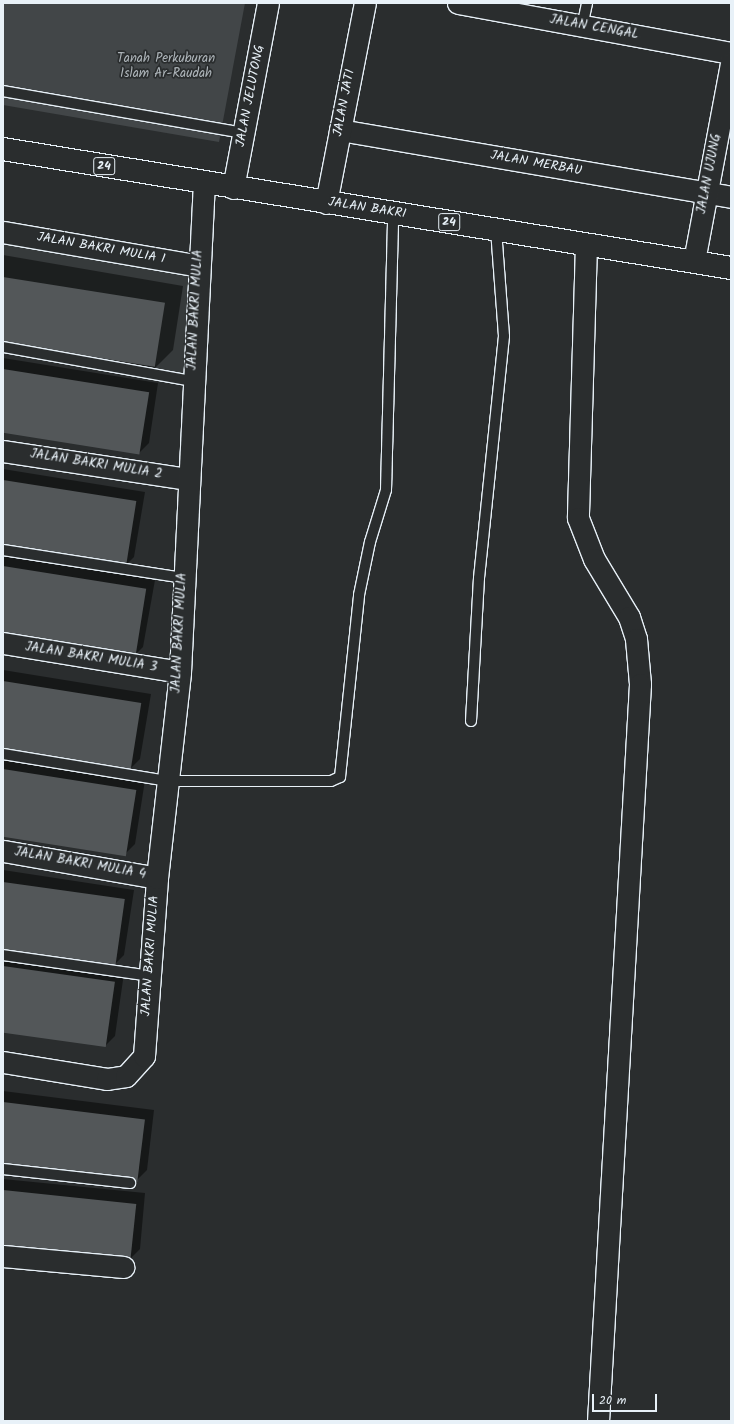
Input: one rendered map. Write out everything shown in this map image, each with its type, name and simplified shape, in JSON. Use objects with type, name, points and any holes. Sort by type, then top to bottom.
[{"type":"main road","name":"JALAN BAKRI","points":[[3,149],[204,184],[731,268]]},
{"type":"street","name":"JALAN JELUTONG","points":[[233,188],[268,3]]},
{"type":"street","name":"JALAN JATI","points":[[326,203],[365,3]]},
{"type":"street","name":"JALAN CENGAL","points":[[458,3],[508,8],[582,27],[731,53]]},
{"type":"street","name":"JALAN UJUNG","points":[[694,261],[731,63]]},
{"type":"street","name":"JALAN MERBAU","points":[[340,130],[731,197]]},
{"type":"street","name":"JALAN BAKRI MULIA","points":[[3,1062],[107,1079],[126,1076],[144,1056],[167,782],[180,672],[192,381],[204,184]]},
{"type":"street","name":"JALAN BAKRI MULIA 1","points":[[3,232],[199,266]]},
{"type":"street","points":[[586,244],[578,518],[594,559],[629,617],[636,639],[640,684],[598,1421]]},
{"type":"street","name":"JALAN BAKRI MULIA 2","points":[[3,451],[188,479]]},
{"type":"street","name":"JALAN BAKRI MULIA 3","points":[[3,643],[180,672]]},
{"type":"street","name":"JALAN BAKRI MULIA 4","points":[[3,851],[158,878]]},
{"type":"street","points":[[3,1256],[124,1267]]},
{"type":"lane","points":[[582,27],[588,3]]},
{"type":"lane","points":[[3,91],[244,133]]},
{"type":"lane","points":[[3,754],[167,782],[331,781],[342,773],[359,595],[370,542],[386,490],[393,214]]},
{"type":"lane","points":[[471,721],[479,578],[505,314],[496,230]]},
{"type":"lane","points":[[3,347],[192,381]]},
{"type":"lane","points":[[3,550],[183,578]]},
{"type":"lane","points":[[3,955],[150,976]]},
{"type":"lane","points":[[3,1169],[130,1183]]},
{"type":"shaded area","points":[[3,223],[206,259],[200,387],[3,352]]},
{"type":"green space","name":"Tanah Perkuburan Islam Ar-Raudah","points":[[3,3],[245,3],[219,142],[3,105]]},
{"type":"building","points":[[3,277],[165,303],[155,367],[3,343]]},
{"type":"building","points":[[3,369],[149,392],[139,454],[3,433]]},
{"type":"building","points":[[3,480],[136,501],[126,568],[3,549]]},
{"type":"building","points":[[3,566],[146,589],[135,658],[3,637]]},
{"type":"building","points":[[3,681],[141,703],[131,769],[3,749]]},
{"type":"building","points":[[3,769],[136,790],[126,856],[3,837]]},
{"type":"building","points":[[3,882],[125,899],[115,965],[3,950]]},
{"type":"building","points":[[3,966],[115,982],[106,1047],[3,1033]]},
{"type":"building","points":[[3,1102],[145,1119],[137,1182],[3,1165]]},
{"type":"building","points":[[3,1190],[136,1204],[130,1261],[3,1247]]}]
